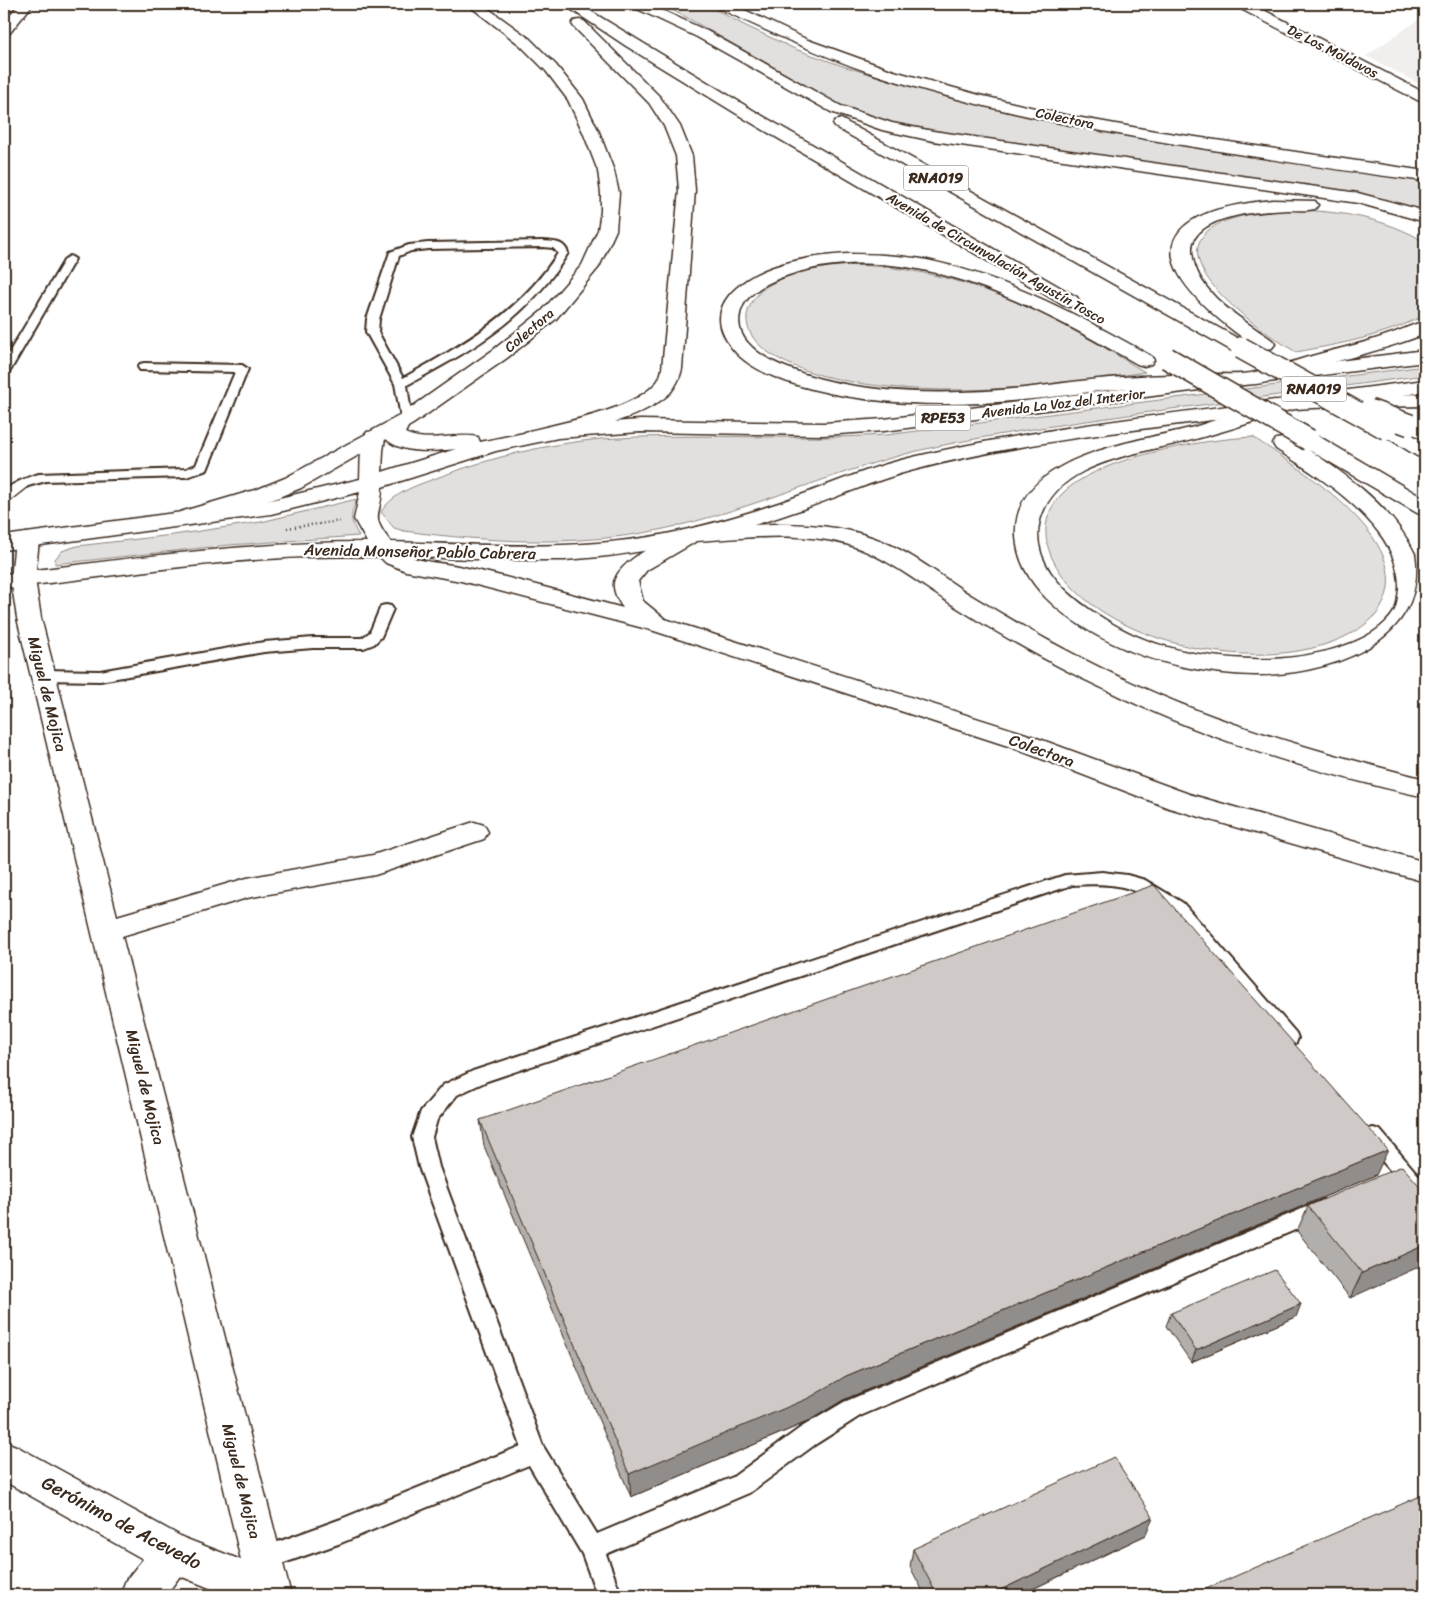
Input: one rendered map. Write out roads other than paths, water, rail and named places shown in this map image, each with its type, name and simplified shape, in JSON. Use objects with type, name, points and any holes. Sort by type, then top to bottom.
[{"type":"main road","points":[[4,30],[26,4]]},
{"type":"main road","name":"Colectora","points":[[174,521],[266,494],[293,483],[402,423],[500,354],[549,315],[590,267],[604,236],[610,212],[610,193],[606,171],[591,132],[575,99],[551,68],[525,42],[474,4]]},
{"type":"main road","points":[[4,543],[174,521],[271,506],[372,483],[473,450],[625,410],[654,396],[665,386],[672,369],[687,190],[684,156],[672,126],[660,106],[591,36],[551,4]]},
{"type":"main road","name":"Avenida de Circunvalación Agustín Tosco","points":[[570,4],[742,110],[1425,508]]},
{"type":"main road","name":"RNA019","points":[[634,4],[799,101],[1242,348],[1301,395],[1387,429],[1425,451]]},
{"type":"main road","points":[[638,4],[702,34],[836,109],[888,127],[960,140],[1358,198],[1425,217]]},
{"type":"main road","name":"Colectora","points":[[721,4],[777,31],[833,54],[902,77],[980,99],[1064,119],[1160,137],[1425,176]]},
{"type":"main road","name":"De Los Moldavos","points":[[1242,4],[1425,99]]},
{"type":"main road","points":[[1418,429],[1301,395],[1265,344],[1214,305],[1190,276],[1182,255],[1182,244],[1186,236],[1194,228],[1216,216],[1263,206],[1302,204],[1341,208],[1378,216],[1425,234]]},
{"type":"main road","points":[[1425,327],[1392,340],[1249,379],[1109,384],[987,396],[925,397],[878,394],[810,382],[772,368],[756,359],[739,344],[730,327],[729,316],[732,306],[744,290],[754,283],[778,272],[826,260],[890,260],[954,273],[1015,293],[1061,314],[1144,360],[1234,397],[1284,444],[1367,502],[1388,522],[1403,539],[1412,558],[1416,576],[1415,594],[1407,611],[1395,625],[1378,639],[1335,658],[1276,666],[1217,664],[1171,655],[1135,644],[1100,627],[1072,607],[1049,586],[1033,563],[1027,542],[1027,522],[1032,507],[1042,491],[1076,467],[1098,458],[1186,436],[1301,395],[1425,400]]},
{"type":"main road","name":"Avenida La Voz del Interior","points":[[523,438],[583,429],[640,426],[823,429],[884,425],[1425,356]]},
{"type":"main road","name":"Avenida La Voz del Interior","points":[[830,491],[889,470],[971,450],[1301,395],[1425,386]]},
{"type":"main road","points":[[402,423],[394,432],[395,438],[412,442],[442,443],[523,438]]},
{"type":"main road","points":[[375,437],[371,460],[372,483],[365,519],[372,534],[394,558],[409,565],[462,574],[660,625]]},
{"type":"main road","name":"Avenida Monseñor Pablo Cabrera","points":[[10,587],[239,554],[308,549],[573,552],[630,547],[692,535],[763,514],[830,491]]},
{"type":"main road","points":[[660,625],[638,611],[630,602],[626,580],[639,565],[692,535],[794,531],[838,535],[864,542],[891,555],[1020,635],[1137,695],[1219,729],[1265,744],[1357,772],[1425,788]]},
{"type":"main road","name":"Miguel de Mojica","points":[[28,540],[10,587],[29,618],[267,1582]]},
{"type":"main road","name":"Colectora","points":[[660,625],[1017,740],[1179,801],[1425,872]]},
{"type":"main road","points":[[107,930],[247,888],[375,865],[474,832]]},
{"type":"main road","name":"Gerónimo de Acevedo","points":[[4,1460],[172,1553],[267,1582]]},
{"type":"main road","points":[[141,1595],[172,1553]]},
{"type":"lane","points":[[401,384],[474,342],[530,298],[552,273],[563,253],[561,248],[556,245],[543,244],[428,246],[410,248],[394,254],[373,319],[372,332],[401,384],[402,423]]},
{"type":"lane","points":[[4,371],[70,259]]},
{"type":"lane","points":[[4,498],[15,486],[32,479],[186,473],[195,471],[202,466],[242,369],[144,368]]},
{"type":"lane","points":[[43,676],[100,676],[264,647],[313,643],[364,643],[371,641],[377,635],[386,609]]},
{"type":"lane","points":[[608,1595],[592,1548],[534,1452],[429,1167],[422,1137],[428,1117],[450,1090],[480,1076],[1071,879],[1102,877],[1132,882],[1156,891],[1177,907],[1298,1048]]},
{"type":"lane","points":[[1361,1122],[1396,1178],[1425,1197]]},
{"type":"lane","points":[[592,1548],[741,1485],[808,1436],[852,1409],[1342,1201]]},
{"type":"lane","points":[[267,1582],[341,1531],[534,1452]]}]
